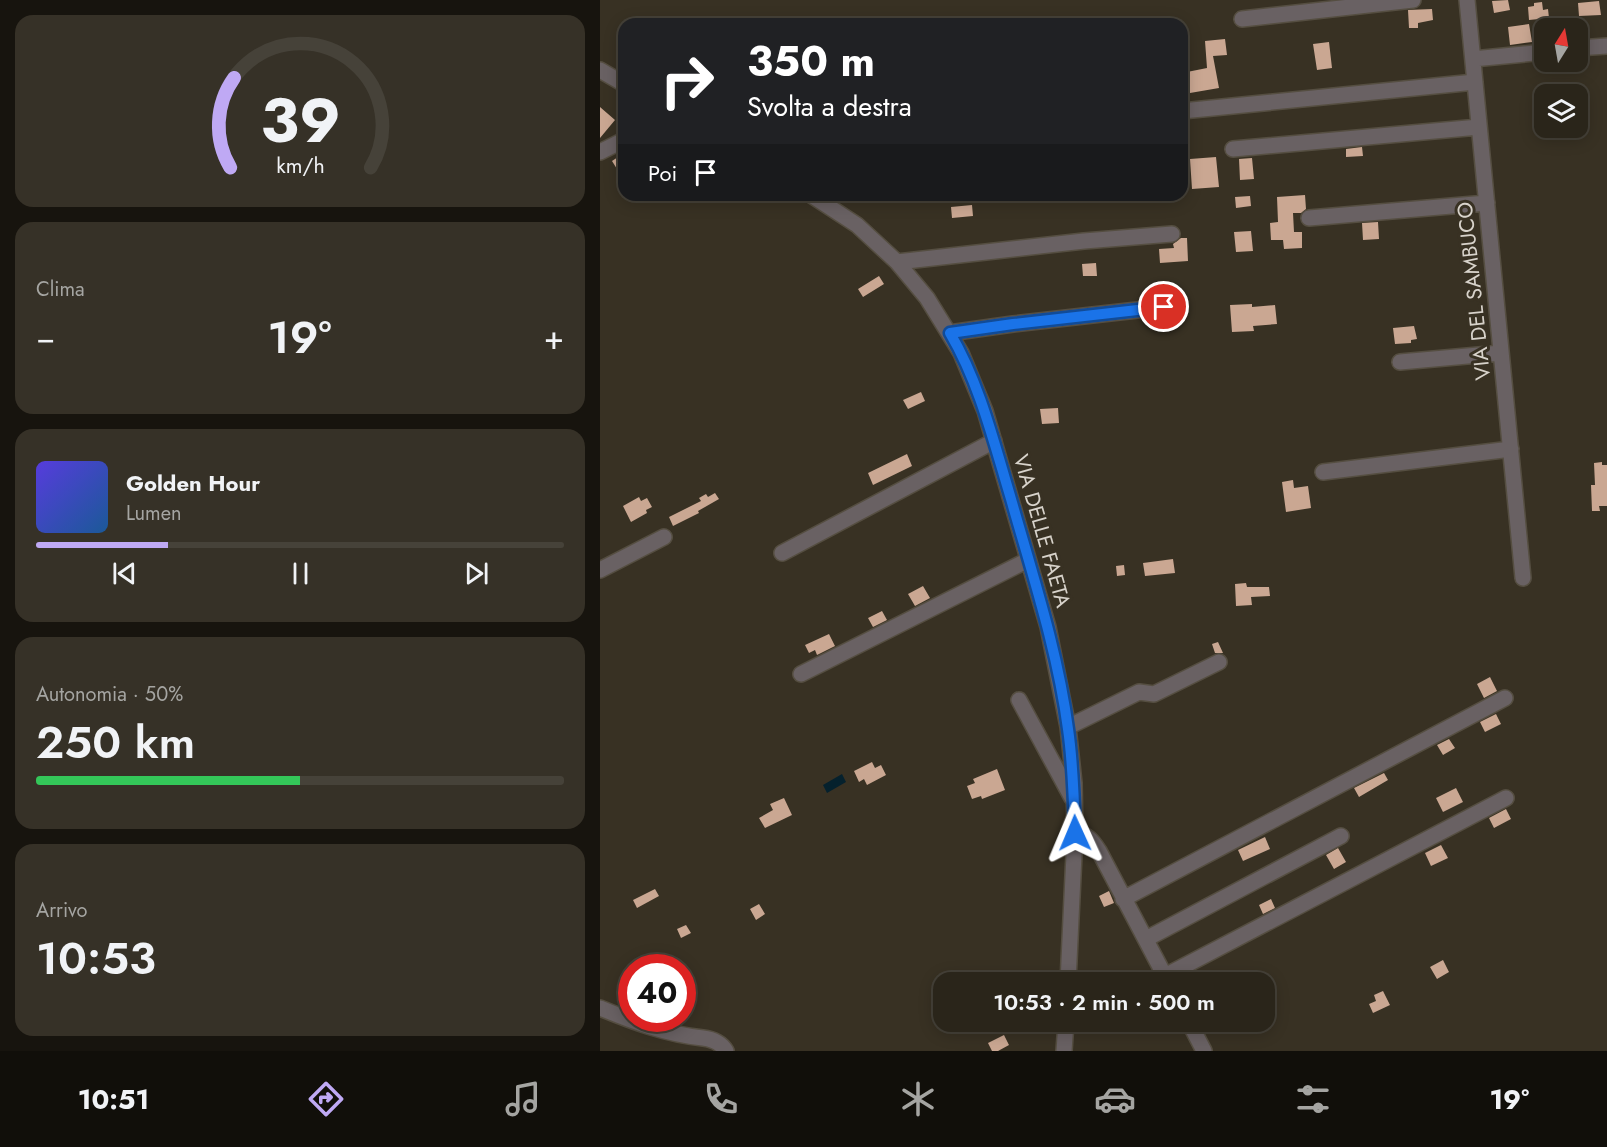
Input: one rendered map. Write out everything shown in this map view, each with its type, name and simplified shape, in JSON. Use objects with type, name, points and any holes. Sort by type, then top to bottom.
[{"type":"street","points":[[1242,20],[1413,0]]},
{"type":"street","name":"VIA DEL SAMBUCO","points":[[1467,0],[1523,578]]},
{"type":"street","points":[[1588,47],[1607,46]]},
{"type":"street","points":[[1473,58],[1534,53]]},
{"type":"street","points":[[600,70],[618,80]]},
{"type":"street","points":[[1188,110],[1475,82]]},
{"type":"street","points":[[1233,149],[1479,127]]},
{"type":"street","points":[[600,152],[618,143]]},
{"type":"street","name":"VIA DELLE FAETA","points":[[820,201],[857,225],[897,262],[927,298],[961,352],[985,411],[1048,627],[1068,727],[1075,833],[1068,972]]},
{"type":"street","points":[[1310,218],[1487,203]]},
{"type":"street","points":[[897,262],[1084,241],[1172,234]]},
{"type":"street","points":[[950,333],[1164,307]]},
{"type":"street","points":[[1400,362],[1502,353]]},
{"type":"street","points":[[782,553],[994,441]]},
{"type":"street","points":[[1323,472],[1511,449]]},
{"type":"street","points":[[600,570],[664,537]]},
{"type":"street","points":[[801,674],[1028,560]]},
{"type":"street","points":[[1068,727],[1139,692],[1154,694],[1219,662]]},
{"type":"street","points":[[1123,899],[1505,698]]},
{"type":"street","points":[[1019,700],[1074,802]]},
{"type":"street","points":[[1180,972],[1506,798]]},
{"type":"street","points":[[1075,833],[1085,834],[1092,840],[1163,972]]},
{"type":"street","points":[[1146,939],[1341,836]]},
{"type":"street","points":[[600,1008],[650,1028],[678,1036],[707,1038],[723,1045],[726,1051]]},
{"type":"street","points":[[1064,1051],[1065,1032]]},
{"type":"street","points":[[1194,1032],[1204,1051]]},
{"type":"water","points":[[842,774],[846,782],[827,793],[823,785]]},
{"type":"building","points":[[1508,0],[1510,10],[1494,13],[1492,1]]},
{"type":"building","points":[[1599,1],[1601,15],[1579,16],[1578,3]]},
{"type":"building","points":[[1542,2],[1543,10],[1548,9],[1549,18],[1529,20],[1528,7],[1534,6],[1534,3]]},
{"type":"building","points":[[1432,9],[1433,20],[1418,23],[1418,28],[1409,28],[1408,10]]},
{"type":"building","points":[[1529,24],[1532,42],[1510,45],[1508,27]]},
{"type":"building","points":[[1225,39],[1227,55],[1213,56],[1219,88],[1190,93],[1188,72],[1207,68],[1205,41]]},
{"type":"building","points":[[1329,42],[1332,68],[1317,70],[1313,44]]},
{"type":"building","points":[[600,107],[615,120],[600,138]]},
{"type":"building","points":[[1362,147],[1363,156],[1346,157],[1346,149]]},
{"type":"building","points":[[618,157],[618,168],[617,169],[612,161]]},
{"type":"building","points":[[1216,157],[1219,187],[1192,189],[1190,159]]},
{"type":"building","points":[[1252,158],[1254,179],[1240,180],[1239,159]]},
{"type":"building","points":[[1305,195],[1306,209],[1301,213],[1293,213],[1294,232],[1302,232],[1302,248],[1284,249],[1283,240],[1271,240],[1270,223],[1278,222],[1277,197]]},
{"type":"building","points":[[1250,196],[1251,206],[1236,208],[1235,197]]},
{"type":"building","points":[[972,205],[973,216],[952,218],[951,207]]},
{"type":"building","points":[[1378,222],[1379,239],[1363,240],[1362,223]]},
{"type":"building","points":[[1251,231],[1253,251],[1236,252],[1234,232]]},
{"type":"building","points":[[1181,238],[1187,238],[1188,261],[1160,263],[1159,249],[1174,248],[1173,244]]},
{"type":"building","points":[[1096,263],[1097,276],[1083,276],[1082,264]]},
{"type":"building","points":[[879,276],[884,284],[863,297],[858,289]]},
{"type":"building","points":[[1252,304],[1252,307],[1275,305],[1277,324],[1253,326],[1254,331],[1232,332],[1230,305]]},
{"type":"building","points":[[1414,326],[1417,339],[1411,340],[1411,343],[1395,344],[1393,328]]},
{"type":"building","points":[[921,392],[925,401],[908,409],[903,400]]},
{"type":"building","points":[[1058,408],[1059,423],[1042,424],[1040,409]]},
{"type":"building","points":[[907,454],[912,466],[873,485],[868,473]]},
{"type":"building","points":[[1602,462],[1602,465],[1607,465],[1607,506],[1599,506],[1600,511],[1592,511],[1591,485],[1595,485],[1594,463]]},
{"type":"building","points":[[1293,480],[1294,488],[1308,486],[1311,508],[1286,512],[1282,482]]},
{"type":"building","points":[[715,493],[719,499],[698,511],[699,513],[673,526],[669,517],[701,501],[699,498],[706,494],[708,497]]},
{"type":"building","points":[[639,497],[641,501],[647,498],[652,507],[646,510],[647,513],[631,522],[623,506]]},
{"type":"building","points":[[1173,559],[1175,573],[1145,576],[1143,563]]},
{"type":"building","points":[[1124,565],[1125,575],[1117,576],[1116,566]]},
{"type":"building","points":[[1246,583],[1247,587],[1269,587],[1270,596],[1251,597],[1252,605],[1236,606],[1235,584]]},
{"type":"building","points":[[923,586],[930,598],[915,606],[908,594]]},
{"type":"building","points":[[882,611],[887,620],[873,627],[868,618]]},
{"type":"building","points":[[829,634],[835,646],[817,655],[815,650],[809,653],[805,645]]},
{"type":"building","points":[[1218,642],[1223,653],[1215,653],[1212,644]]},
{"type":"building","points":[[1490,677],[1497,691],[1484,698],[1477,684]]},
{"type":"building","points":[[1496,714],[1501,724],[1485,732],[1480,722]]},
{"type":"building","points":[[1449,739],[1455,748],[1443,755],[1437,745]]},
{"type":"building","points":[[872,762],[875,768],[881,765],[886,775],[867,785],[864,779],[859,782],[854,771]]},
{"type":"building","points":[[997,769],[1005,790],[982,799],[981,796],[972,799],[967,786],[975,783],[973,779]]},
{"type":"building","points":[[1384,773],[1388,780],[1359,797],[1354,788]]},
{"type":"building","points":[[1456,788],[1463,802],[1443,812],[1436,798]]},
{"type":"building","points":[[784,798],[792,815],[765,828],[759,818],[773,810],[770,804]]},
{"type":"building","points":[[1506,809],[1511,819],[1494,828],[1489,818]]},
{"type":"building","points":[[1265,837],[1270,849],[1243,861],[1238,850]]},
{"type":"building","points":[[1441,845],[1448,858],[1431,866],[1425,853]]},
{"type":"building","points":[[1338,848],[1346,862],[1334,869],[1326,855]]},
{"type":"building","points":[[655,889],[659,896],[637,908],[633,900]]},
{"type":"building","points":[[1109,891],[1114,903],[1104,907],[1099,896]]},
{"type":"building","points":[[1271,899],[1275,908],[1263,914],[1259,905]]},
{"type":"building","points":[[759,904],[765,914],[756,920],[750,909]]},
{"type":"building","points":[[686,925],[691,933],[681,938],[677,929]]},
{"type":"building","points":[[1443,960],[1449,972],[1437,979],[1430,967]]},
{"type":"building","points":[[1383,991],[1390,1005],[1373,1013],[1369,1004],[1376,1001],[1374,995]]},
{"type":"building","points":[[1004,1035],[1009,1045],[998,1051],[992,1051],[988,1043]]},
{"type":"route","points":[[1075,833],[1074,783],[1068,727],[1048,627],[985,411],[961,352],[950,333],[1164,307]]}]
